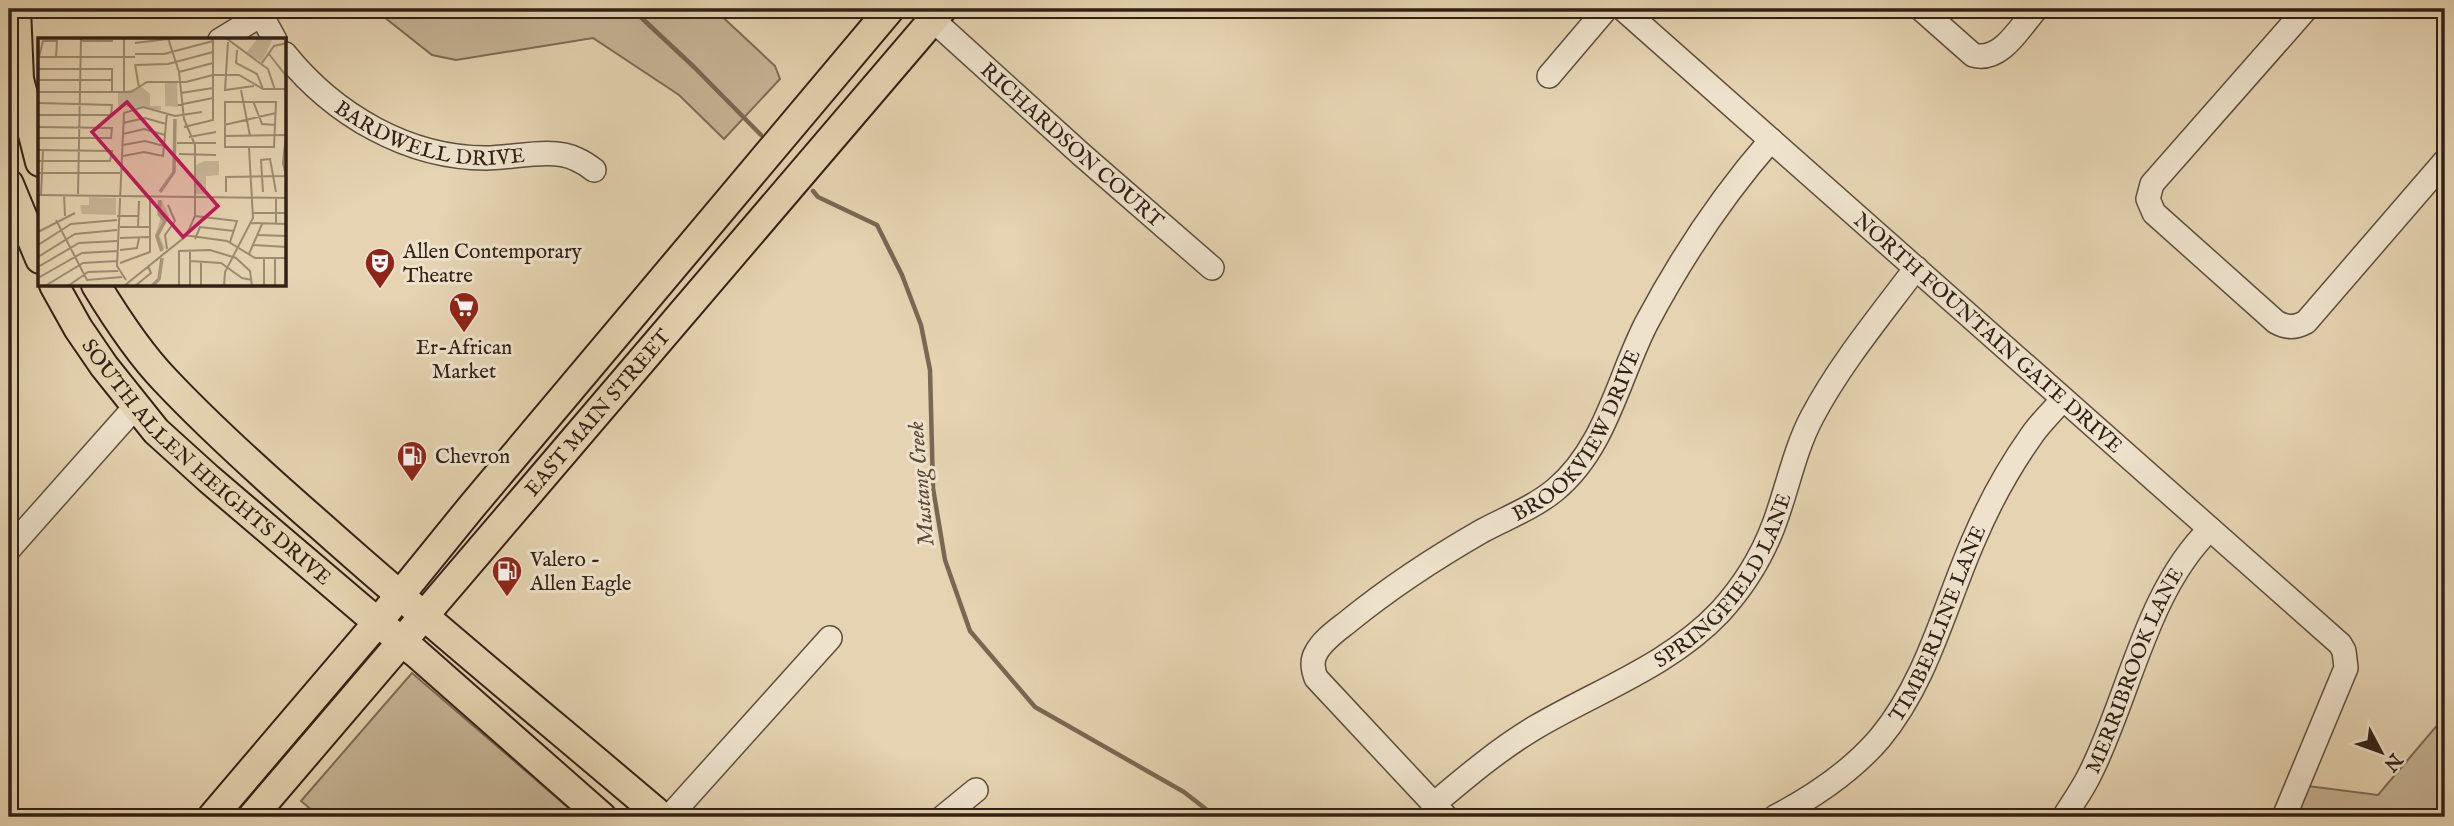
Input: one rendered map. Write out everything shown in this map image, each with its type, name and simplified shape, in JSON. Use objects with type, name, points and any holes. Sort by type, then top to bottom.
[{"type":"main road","points":[[16,9],[13,49],[38,154]]},
{"type":"main road","name":"EAST MAIN STREET","points":[[212,817],[890,9]]},
{"type":"main road","name":"EAST MAIN STREET","points":[[252,817],[938,14]]},
{"type":"main road","points":[[9,184],[38,254]]},
{"type":"main road","points":[[621,387],[614,371],[619,359],[683,285],[697,258],[705,229]]},
{"type":"main road","name":"SOUTH ALLEN HEIGHTS DRIVE","points":[[55,287],[97,356],[156,431],[209,479],[403,641],[602,817]]},
{"type":"main road","name":"SOUTH ALLEN HEIGHTS DRIVE","points":[[97,287],[118,321],[163,378],[282,492],[399,596],[662,817]]},
{"type":"main road","points":[[524,501],[528,482],[538,463],[598,390],[600,379],[593,361]]},
{"type":"main road","points":[[136,406],[163,378]]},
{"type":"street","points":[[1549,76],[1606,9]]},
{"type":"street","name":"NORTH FOUNTAIN GATE DRIVE","points":[[1623,9],[2340,644],[2346,668],[2284,817]]},
{"type":"street","points":[[1921,9],[1973,55],[1987,57],[1999,51],[2036,9]]},
{"type":"street","points":[[2306,9],[2152,184],[2148,199],[2154,214],[2276,322],[2291,328],[2306,322],[2445,161]]},
{"type":"street","points":[[223,38],[260,12],[274,38]]},
{"type":"street","name":"RICHARDSON COURT","points":[[938,14],[1082,155],[1212,268]]},
{"type":"street","name":"BARDWELL DRIVE","points":[[287,57],[300,73],[344,110],[377,131],[410,146],[451,157],[558,154],[575,158],[594,170]]},
{"type":"street","name":"BROOKVIEW DRIVE","points":[[1440,811],[1316,678],[1313,662],[1319,647],[1376,599],[1419,568],[1535,504],[1575,471],[1600,431],[1648,321],[1708,218],[1770,140]]},
{"type":"street","name":"SPRINGFIELD LANE","points":[[1440,811],[1477,768],[1534,729],[1667,655],[1694,636],[1719,613],[1740,587],[1773,528],[1812,416],[1867,333],[1916,268]]},
{"type":"street","name":"TIMBERLINE LANE","points":[[1775,817],[1808,800],[1849,770],[1880,738],[1897,715],[1915,685],[1975,535],[2020,453],[2033,433],[2063,399]]},
{"type":"street","points":[[9,550],[136,406]]},
{"type":"street","name":"MERRIBROOK LANE","points":[[2064,817],[2089,776],[2163,597],[2186,555],[2210,529]]},
{"type":"street","points":[[669,817],[830,638]]},
{"type":"street","points":[[943,817],[976,790]]},
{"type":"shaded area","points":[[374,9],[714,9],[775,66],[780,79],[724,139],[679,95],[593,38],[456,60],[432,55]]},
{"type":"shaded area","points":[[412,673],[579,817],[320,817],[301,801]]},
{"type":"shaded area","points":[[2445,716],[2445,817],[2294,817],[2308,786],[2378,795]]},
{"type":"waterway","name":"Mustang Creek","points":[[632,9],[761,135]]},
{"type":"waterway","name":"Mustang Creek","points":[[813,191],[818,197],[877,225],[902,275],[921,325],[930,370],[933,488],[945,560],[970,631],[1035,707],[1184,792],[1216,817]]},
{"type":"place","name":"Allen Contemporary Theatre","points":[[380,290]]},
{"type":"place","name":"Er-African Market","points":[[464,334]]},
{"type":"place","name":"Chevron","points":[[412,483]]},
{"type":"place","name":"Valero - Allen Eagle","points":[[507,598]]}]
